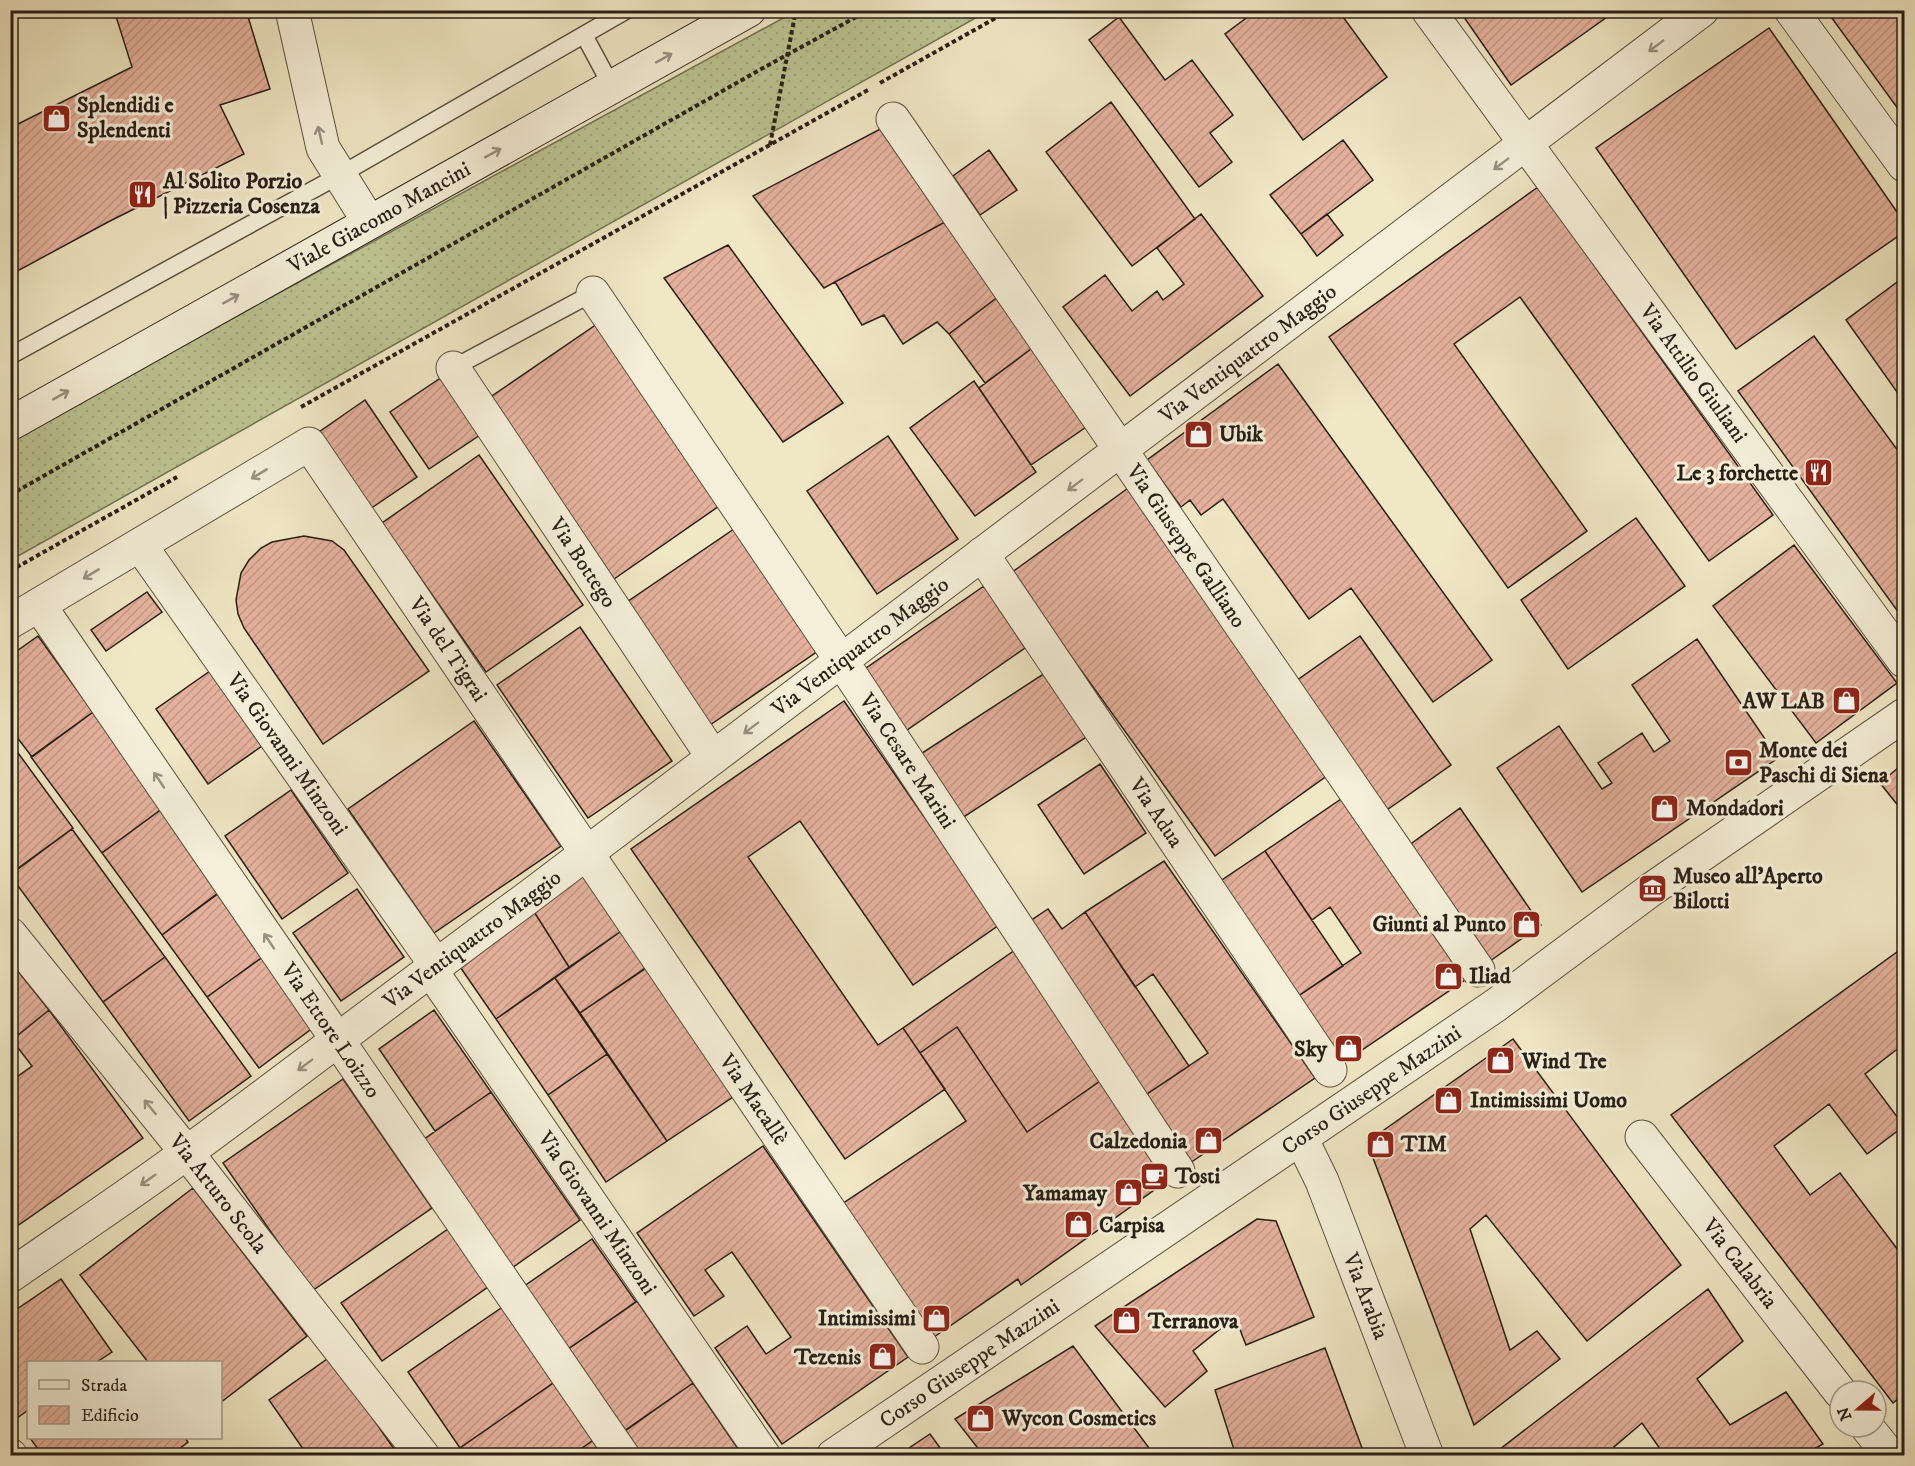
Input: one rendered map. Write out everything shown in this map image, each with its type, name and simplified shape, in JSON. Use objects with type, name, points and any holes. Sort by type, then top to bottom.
[{"type":"street","points":[[292,10],[323,148],[369,222]]},
{"type":"street","name":"Via Attilio Giuliani","points":[[1428,10],[1905,661]]},
{"type":"street","name":"Via Ventiquattro Maggio","points":[[10,1276],[187,1153],[338,1041],[1702,10]]},
{"type":"street","points":[[1791,10],[1905,165]]},
{"type":"street","name":"Viale Giacomo Mancini","points":[[10,424],[612,87],[741,12]]},
{"type":"street","name":"Via Giuseppe Galliano","points":[[893,119],[1478,970]]},
{"type":"street","name":"Via Cesare Marini","points":[[593,293],[841,660],[1178,1171]]},
{"type":"street","name":"Via Bottego","points":[[453,368],[713,757]]},
{"type":"street","name":"Via del Tigrai","points":[[140,545],[309,444],[587,853]]},
{"type":"street","points":[[10,622],[140,545]]},
{"type":"street","name":"Via Giovanni Minzoni","points":[[140,545],[433,967],[764,1455]]},
{"type":"street","name":"Via Adua","points":[[982,554],[1330,1071]]},
{"type":"street","name":"Via Ettore Loizzo","points":[[39,605],[623,1455]]},
{"type":"street","name":"Corso Giuseppe Mazzini","points":[[833,1455],[1496,1005],[1652,889],[1905,715]]},
{"type":"street","name":"Via Macallè","points":[[587,853],[922,1347]]},
{"type":"street","name":"Via Arturo Scola","points":[[10,934],[187,1153],[423,1455]]},
{"type":"street","name":"Via Calabria","points":[[1642,1137],[1830,1379]]},
{"type":"street","name":"Via Arabia","points":[[1301,1138],[1322,1181],[1427,1455]]},
{"type":"lane","points":[[10,356],[340,175],[627,10]]},
{"type":"lane","points":[[584,35],[612,87]]},
{"type":"lane","points":[[453,368],[593,293]]},
{"type":"path","points":[[770,146],[796,10]]},
{"type":"path","points":[[10,495],[869,10]]},
{"type":"path","points":[[879,84],[1010,10]]},
{"type":"path","points":[[292,413],[869,89]]},
{"type":"path","points":[[10,571],[178,476]]},
{"type":"green space","points":[[796,11],[988,11],[11,560],[11,442],[189,342]]},
{"type":"building","points":[[114,10],[246,10],[270,89],[220,105],[244,154],[108,222],[10,275],[10,128],[132,67]]},
{"type":"building","points":[[1257,10],[1338,10],[1387,77],[1303,140],[1225,34]]},
{"type":"building","points":[[1459,10],[1617,10],[1511,85]]},
{"type":"building","points":[[1826,10],[1904,10],[1904,117]]},
{"type":"building","points":[[1119,17],[1165,80],[1192,60],[1233,115],[1210,133],[1232,162],[1199,187],[1089,40]]},
{"type":"building","points":[[1769,28],[1904,222],[1904,232],[1736,349],[1596,148]]},
{"type":"building","points":[[1111,102],[1195,219],[1132,266],[1046,152]]},
{"type":"building","points":[[886,126],[945,222],[824,288],[753,196]]},
{"type":"building","points":[[1343,140],[1373,180],[1301,234],[1270,195]]},
{"type":"building","points":[[989,150],[1017,190],[980,215],[953,176]]},
{"type":"building","points":[[1538,187],[1773,515],[1709,561],[1520,297],[1454,344],[1587,531],[1508,588],[1329,337]]},
{"type":"building","points":[[1201,214],[1263,296],[1130,396],[1063,307],[1105,275],[1132,311],[1157,291],[1163,300],[1184,284],[1157,248]]},
{"type":"building","points":[[1327,214],[1343,235],[1317,256],[1301,234]]},
{"type":"building","points":[[945,222],[999,296],[949,334],[937,322],[903,344],[884,315],[862,325],[835,282]]},
{"type":"building","points":[[728,245],[843,403],[783,442],[664,278]]},
{"type":"building","points":[[1904,277],[1904,402],[1846,320]]},
{"type":"building","points":[[999,296],[1035,346],[985,383],[949,334]]},
{"type":"building","points":[[597,324],[722,504],[614,579],[489,398]]},
{"type":"building","points":[[1814,336],[1904,459],[1904,620],[1738,391]]},
{"type":"building","points":[[1035,346],[1089,425],[1031,465],[979,388]]},
{"type":"building","points":[[1278,364],[1492,660],[1433,702],[1351,588],[1309,619],[1223,499],[1201,515],[1190,500],[1181,507],[1147,460]]},
{"type":"building","points":[[445,375],[483,433],[429,469],[390,412]]},
{"type":"building","points":[[974,381],[1036,472],[975,516],[910,428]]},
{"type":"building","points":[[365,400],[417,477],[370,509],[319,432]]},
{"type":"building","points":[[888,436],[958,539],[877,594],[807,491]]},
{"type":"building","points":[[479,455],[583,605],[486,672],[382,523]]},
{"type":"building","points":[[1131,486],[1335,770],[1215,856],[1011,573]]},
{"type":"building","points":[[1636,518],[1685,586],[1568,669],[1521,600]]},
{"type":"building","points":[[734,529],[818,651],[710,725],[627,602]]},
{"type":"building","points":[[304,536],[332,541],[344,550],[429,671],[323,744],[244,628],[238,614],[236,600],[241,573],[249,560],[261,548],[272,542]]},
{"type":"building","points":[[1794,545],[1897,683],[1816,743],[1713,606]]},
{"type":"building","points":[[984,586],[1025,648],[900,735],[859,673]]},
{"type":"building","points":[[147,592],[162,612],[106,651],[91,630]]},
{"type":"building","points":[[580,627],[672,761],[588,818],[497,685]]},
{"type":"building","points":[[38,636],[93,712],[32,757],[10,728],[10,656]]},
{"type":"building","points":[[1360,636],[1451,765],[1384,812],[1293,683]]},
{"type":"building","points":[[1697,639],[1778,758],[1582,892],[1497,768],[1559,726],[1602,789],[1612,783],[1598,763],[1642,733],[1654,752],[1670,741],[1632,685]]},
{"type":"building","points":[[210,671],[262,746],[208,784],[156,709]]},
{"type":"building","points":[[1045,673],[1088,736],[956,822],[916,757]]},
{"type":"building","points":[[844,701],[999,925],[913,985],[800,821],[748,857],[878,1045],[903,1028],[945,1089],[845,1159],[631,849]]},
{"type":"building","points":[[93,712],[163,808],[102,853],[31,757]]},
{"type":"building","points":[[474,721],[561,846],[434,933],[348,809]]},
{"type":"building","points":[[10,742],[73,828],[10,874]]},
{"type":"building","points":[[1904,763],[1904,813],[1880,783]]},
{"type":"building","points":[[1100,764],[1146,833],[1084,874],[1038,805]]},
{"type":"building","points":[[291,790],[348,873],[282,919],[225,836]]},
{"type":"building","points":[[1344,797],[1468,978],[1340,1065],[1294,999],[1361,953],[1330,907],[1312,920],[1265,851]]},
{"type":"building","points":[[163,808],[223,890],[162,935],[102,853]]},
{"type":"building","points":[[1460,808],[1541,925],[1490,961],[1408,846]]},
{"type":"building","points":[[72,829],[165,957],[103,1002],[10,875]]},
{"type":"building","points":[[1265,851],[1343,966],[1294,999],[1216,884]]},
{"type":"building","points":[[1164,861],[1315,1078],[1187,1165],[1141,1098],[1208,1053],[1153,974],[1135,987],[1085,912]]},
{"type":"building","points":[[592,869],[630,925],[569,967],[526,899]]},
{"type":"building","points":[[357,889],[404,957],[341,1001],[293,933]]},
{"type":"building","points":[[222,890],[268,953],[207,997],[162,935]]},
{"type":"building","points":[[526,899],[569,967],[496,1019],[456,961]]},
{"type":"building","points":[[1048,909],[1062,929],[1085,912],[1189,1066],[1141,1098],[1024,925]]},
{"type":"building","points":[[630,925],[655,962],[580,1013],[555,978]]},
{"type":"building","points":[[1904,947],[1904,1044],[1865,1074],[1904,1126],[1867,1154],[1829,1104],[1774,1146],[1810,1195],[1840,1173],[1904,1258],[1904,1394],[1893,1403],[1888,1397],[1888,1379],[1874,1379],[1671,1115]]},
{"type":"building","points":[[1015,950],[1103,1079],[1027,1132],[957,1027],[920,1053],[903,1028]]},
{"type":"building","points":[[267,954],[318,1024],[259,1068],[207,997]]},
{"type":"building","points":[[165,957],[251,1076],[189,1121],[103,1002]]},
{"type":"building","points":[[10,961],[49,1010],[12,1040],[10,1038]]},
{"type":"building","points":[[654,962],[742,1091],[667,1141],[580,1013]]},
{"type":"building","points":[[555,978],[607,1054],[548,1095],[496,1019]]},
{"type":"building","points":[[49,1010],[143,1138],[10,1231],[10,1082],[32,1066],[12,1040]]},
{"type":"building","points":[[434,1010],[491,1092],[435,1131],[379,1049]]},
{"type":"building","points":[[957,1027],[1027,1132],[1103,1079],[1171,1178],[1021,1285],[1018,1279],[934,1337],[842,1204],[966,1121],[920,1053]]},
{"type":"building","points":[[1513,1039],[1681,1265],[1587,1341],[1486,1215],[1470,1229],[1510,1350],[1537,1331],[1560,1359],[1474,1425],[1367,1142]]},
{"type":"building","points":[[607,1054],[667,1141],[606,1182],[548,1095]]},
{"type":"building","points":[[343,1079],[432,1208],[312,1291],[223,1163]]},
{"type":"building","points":[[491,1092],[580,1220],[509,1270],[420,1142]]},
{"type":"building","points":[[763,1146],[908,1357],[782,1444],[715,1348],[747,1326],[766,1354],[791,1337],[732,1252],[705,1270],[724,1296],[694,1316],[637,1233]]},
{"type":"building","points":[[193,1188],[307,1336],[222,1401],[222,1361],[147,1361],[80,1275]]},
{"type":"building","points":[[1257,1219],[1276,1221],[1314,1317],[1246,1345],[1235,1317],[1193,1351],[1207,1371],[1165,1407],[1095,1326]]},
{"type":"building","points":[[448,1229],[488,1287],[382,1361],[341,1303]]},
{"type":"building","points":[[592,1239],[636,1302],[564,1352],[520,1289]]},
{"type":"building","points":[[61,1279],[112,1352],[98,1361],[27,1361],[27,1411],[13,1421],[10,1418],[10,1314]]},
{"type":"building","points":[[1708,1289],[1743,1341],[1697,1379],[1730,1425],[1786,1392],[1823,1444],[1802,1456],[1665,1456],[1642,1423],[1614,1447],[1619,1456],[1491,1456]]},
{"type":"building","points":[[637,1301],[693,1383],[621,1433],[564,1352]]},
{"type":"building","points":[[504,1306],[556,1381],[460,1448],[408,1372]]},
{"type":"building","points":[[1073,1346],[1155,1456],[984,1456],[955,1419]]},
{"type":"building","points":[[1325,1348],[1365,1456],[1236,1456],[1215,1390]]},
{"type":"building","points":[[330,1357],[399,1456],[308,1456],[269,1400]]},
{"type":"building","points":[[556,1381],[596,1438],[571,1456],[466,1456],[460,1448]]},
{"type":"building","points":[[693,1383],[743,1456],[636,1456],[621,1434]]},
{"type":"building","points":[[930,1434],[946,1456],[897,1456]]},
{"type":"building","points":[[596,1438],[608,1456],[571,1456]]},
{"type":"building","points":[[31,1439],[186,1439],[188,1442],[170,1456],[43,1456]]},
{"type":"place","name":"Splendidi e Splendenti","points":[[56,118]]},
{"type":"place","name":"Al Solito Porzio | Pizzeria Cosenza","points":[[142,194]]},
{"type":"place","name":"Ubik","points":[[1198,434]]},
{"type":"place","name":"Le 3 forchette","points":[[1819,473]]},
{"type":"place","name":"AW LAB","points":[[1846,701]]},
{"type":"place","name":"Monte dei Paschi di Siena","points":[[1738,763]]},
{"type":"place","name":"Mondadori","points":[[1665,808]]},
{"type":"place","name":"Museo all'Aperto Bilotti","points":[[1652,889]]},
{"type":"place","name":"Giunti al Punto","points":[[1527,924]]},
{"type":"place","name":"Iliad","points":[[1448,976]]},
{"type":"place","name":"Sky","points":[[1348,1049]]},
{"type":"place","name":"Wind Tre","points":[[1501,1061]]},
{"type":"place","name":"Intimissimi Uomo","points":[[1449,1100]]},
{"type":"place","name":"Calzedonia","points":[[1208,1141]]},
{"type":"place","name":"TIM","points":[[1380,1144]]},
{"type":"place","name":"Tosti","points":[[1154,1176]]},
{"type":"place","name":"Yamamay","points":[[1128,1193]]},
{"type":"place","name":"Carpisa","points":[[1078,1225]]},
{"type":"place","name":"Intimissimi","points":[[937,1318]]},
{"type":"place","name":"Terranova","points":[[1127,1321]]},
{"type":"place","name":"Tezenis","points":[[882,1357]]},
{"type":"place","name":"Wycon Cosmetics","points":[[981,1418]]}]
